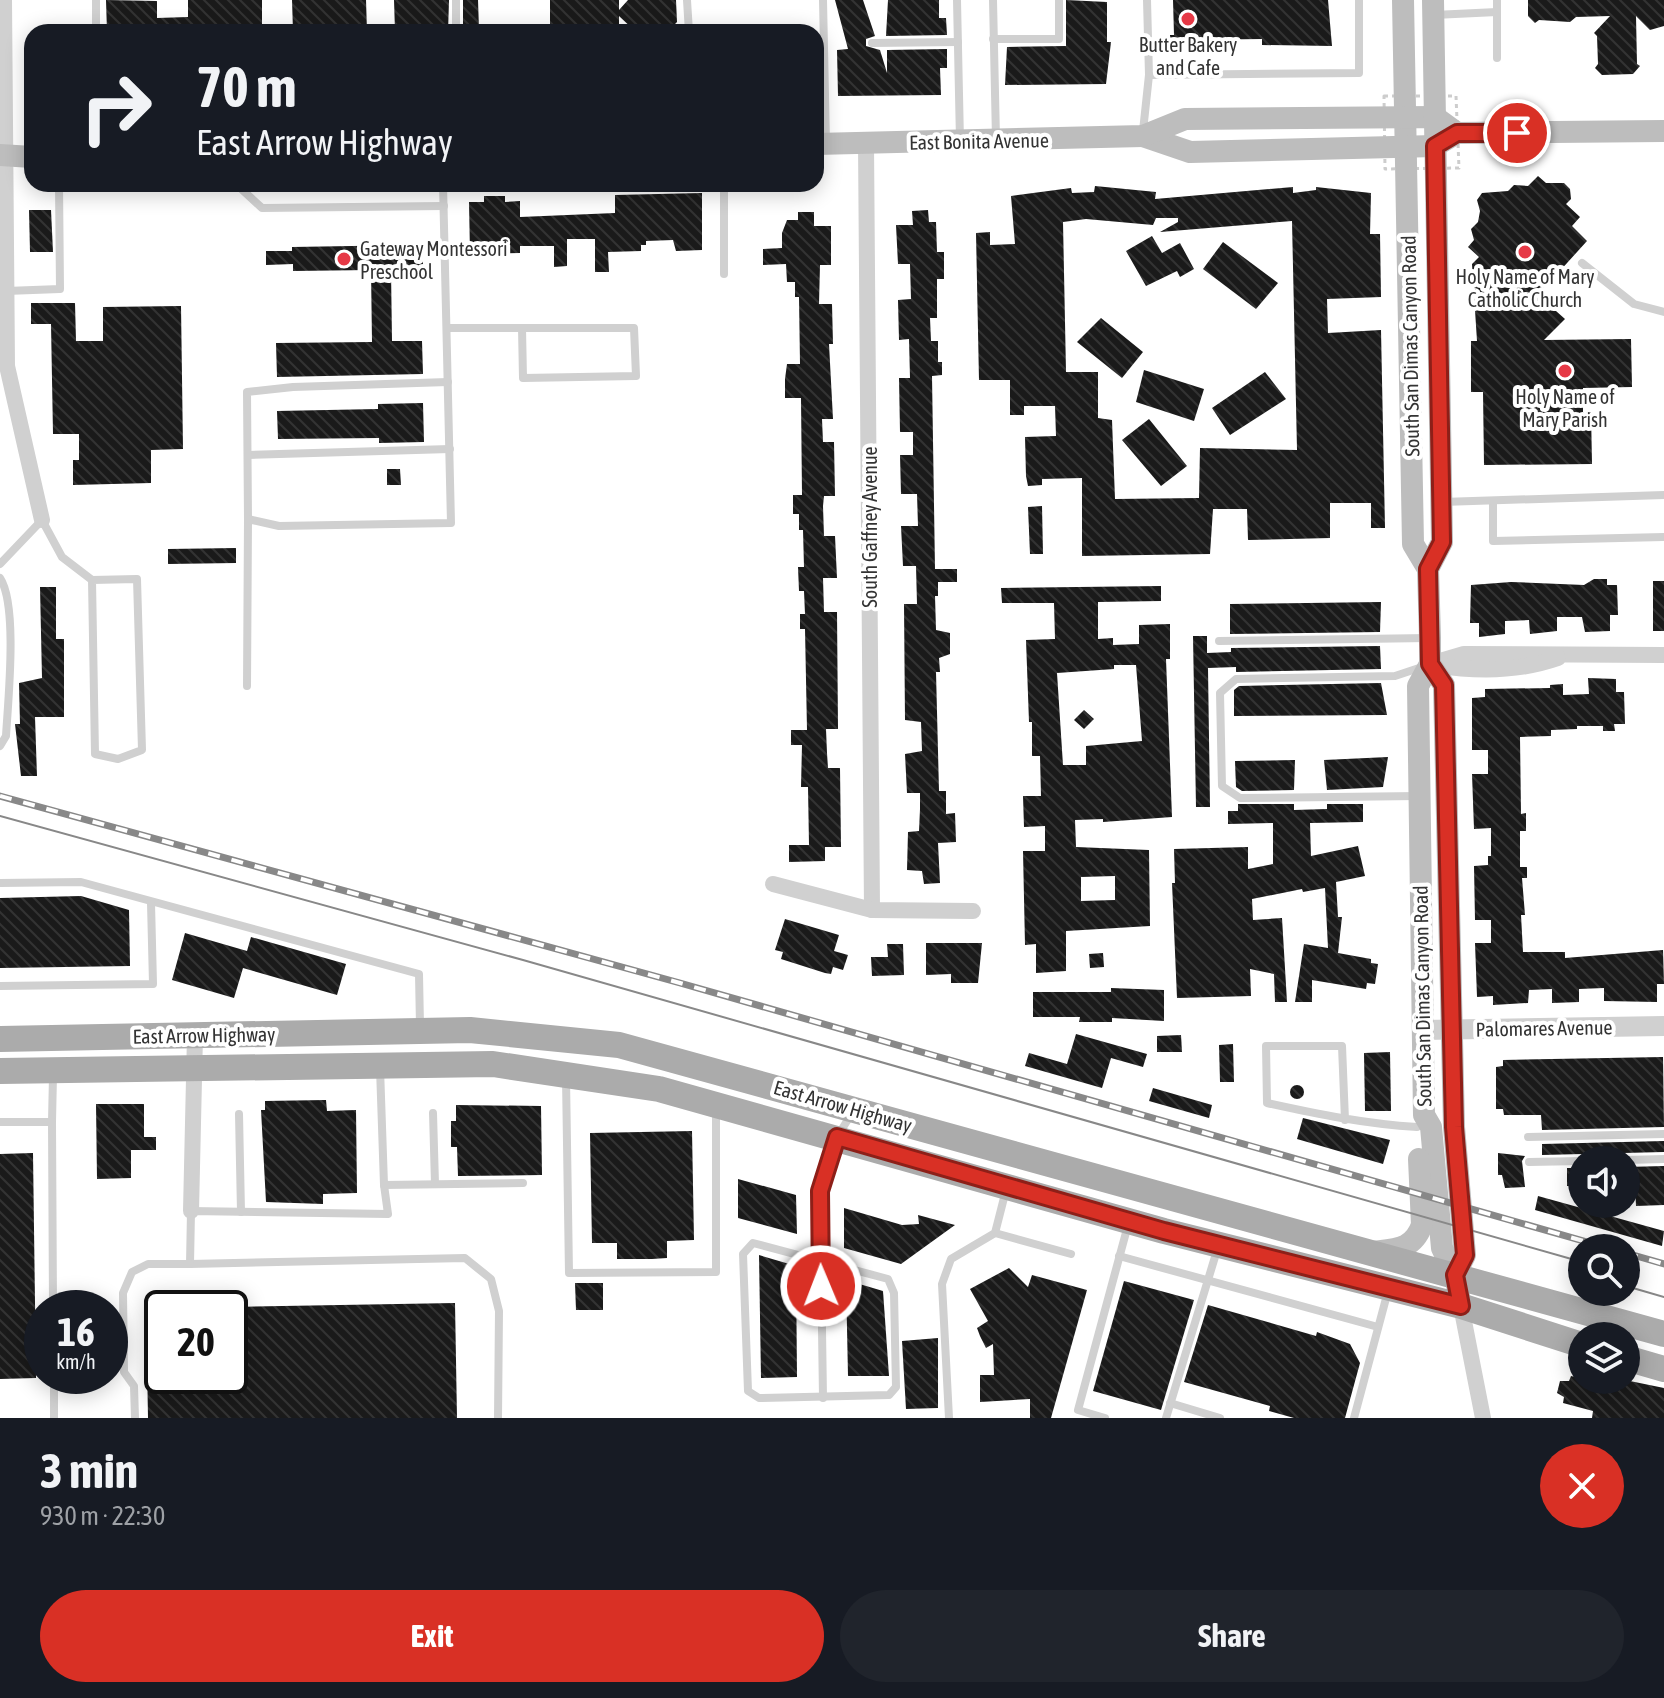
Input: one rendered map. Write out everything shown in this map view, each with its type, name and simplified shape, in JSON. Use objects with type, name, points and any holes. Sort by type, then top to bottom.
[{"type":"main road","name":"South San Dimas Canyon Road","points":[[1403,0],[1413,544],[1428,569]]},
{"type":"main road","name":"South San Dimas Canyon Road","points":[[1433,7],[1442,542],[1428,569],[1430,664],[1418,686],[1423,1030],[1420,1121],[1431,1127],[1442,1248],[1455,1275],[1461,1306]]},
{"type":"main road","name":"East Bonita Avenue","points":[[824,144],[1143,136],[1185,119],[1435,117]]},
{"type":"main road","points":[[1435,117],[1457,133],[1664,131]]},
{"type":"main road","name":"East Bonita Avenue","points":[[1143,136],[1190,152],[1435,146],[1457,133]]},
{"type":"main road","points":[[2,157],[24,157]]},
{"type":"main road","name":"South San Dimas Canyon Road","points":[[1430,664],[1444,685],[1454,1127],[1465,1255],[1455,1275]]},
{"type":"main road","name":"East Arrow Highway","points":[[0,1039],[420,1030],[521,1033],[619,1045],[1664,1334]]},
{"type":"main road","name":"East Arrow Highway","points":[[0,1071],[380,1063],[493,1064],[566,1073],[659,1089],[716,1104],[1129,1221],[1461,1306],[1568,1340]]},
{"type":"main road","points":[[1365,1253],[1408,1247],[1419,1235],[1422,1215],[1420,1121]]},
{"type":"main road","points":[[1640,1362],[1664,1369]]},
{"type":"street","points":[[4,0],[2,157],[6,291],[3,366],[42,520]]},
{"type":"street","name":"South Gaffney Avenue","points":[[866,143],[872,910]]},
{"type":"street","points":[[1430,664],[1464,654],[1563,657],[1664,655]]},
{"type":"street","points":[[773,884],[872,910],[973,911]]},
{"type":"street","name":"Palomares Avenue","points":[[1423,1030],[1664,1026]]},
{"type":"street","points":[[191,1211],[195,1035]]},
{"type":"street","name":"South San Dimas Canyon Road","points":[[1461,1306],[1483,1418]]},
{"type":"lane","points":[[96,0],[96,24]]},
{"type":"lane","points":[[456,0],[456,24]]},
{"type":"lane","points":[[687,0],[688,24]]},
{"type":"lane","points":[[821,24],[823,0]]},
{"type":"lane","points":[[957,0],[960,141]]},
{"type":"lane","points":[[993,0],[996,141]]},
{"type":"lane","points":[[993,39],[1059,39],[1059,0]]},
{"type":"lane","points":[[1143,136],[1149,75],[1147,0]]},
{"type":"lane","points":[[1149,75],[1359,73],[1359,0]]},
{"type":"lane","points":[[1497,0],[1497,58]]},
{"type":"lane","points":[[1433,7],[1497,12]]},
{"type":"lane","points":[[872,43],[958,42]]},
{"type":"lane","points":[[6,291],[60,289],[59,192]]},
{"type":"lane","points":[[245,192],[262,208],[444,206]]},
{"type":"lane","points":[[248,519],[279,526],[451,523],[443,192]]},
{"type":"lane","points":[[724,192],[724,274]]},
{"type":"lane","points":[[1582,263],[1634,304],[1664,312]]},
{"type":"lane","points":[[447,328],[522,328],[634,328],[636,376],[523,378],[522,328]]},
{"type":"lane","points":[[247,686],[247,392],[293,387],[448,382]]},
{"type":"lane","points":[[248,455],[450,449]]},
{"type":"lane","points":[[1441,502],[1664,495]]},
{"type":"lane","points":[[1493,501],[1493,541],[1664,537]]},
{"type":"lane","points":[[0,564],[42,520],[62,557],[92,580],[137,579],[142,750],[118,759],[95,754],[92,580]]},
{"type":"lane","points":[[0,578],[6,587],[10,648],[6,736],[0,746]]},
{"type":"lane","points":[[1219,641],[1430,638]]},
{"type":"lane","points":[[1419,796],[1240,798],[1222,786],[1220,693],[1236,679],[1395,676],[1430,664]]},
{"type":"lane","points":[[0,883],[81,882],[419,974],[420,1030]]},
{"type":"lane","points":[[0,986],[153,984],[151,903]]},
{"type":"lane","points":[[1345,1120],[1342,1046],[1266,1046],[1267,1103],[1345,1120],[1420,1121]]},
{"type":"lane","points":[[190,1264],[191,1211],[388,1214],[384,1185],[380,1063]]},
{"type":"lane","points":[[53,1070],[53,1290]]},
{"type":"lane","points":[[566,1073],[569,1273],[716,1272],[716,1104]]},
{"type":"lane","points":[[823,1398],[820,1191],[837,1137],[855,1108]]},
{"type":"lane","points":[[433,1113],[435,1184]]},
{"type":"lane","points":[[239,1114],[241,1212]]},
{"type":"lane","points":[[0,1122],[52,1122]]},
{"type":"lane","points":[[1528,1137],[1664,1134]]},
{"type":"lane","points":[[1640,1160],[1664,1159]]},
{"type":"lane","points":[[1529,1162],[1568,1161]]},
{"type":"lane","points":[[384,1185],[523,1183]]},
{"type":"lane","points":[[949,1418],[942,1284],[951,1259],[995,1233],[1007,1186]]},
{"type":"lane","points":[[1105,1418],[1078,1410],[1129,1221]]},
{"type":"lane","points":[[995,1233],[1071,1254]]},
{"type":"lane","points":[[753,1243],[821,1259],[888,1279],[894,1293],[896,1387],[889,1395],[759,1398],[748,1391],[743,1254],[753,1243]]},
{"type":"lane","points":[[1166,1418],[1219,1244]]},
{"type":"lane","points":[[1119,1256],[1378,1327]]},
{"type":"lane","points":[[135,1418],[134,1386],[124,1372],[123,1293],[132,1272],[148,1264],[465,1258],[491,1279],[499,1311],[498,1418]]},
{"type":"lane","points":[[1354,1418],[1389,1288]]},
{"type":"lane","points":[[54,1394],[54,1418]]},
{"type":"lane","points":[[1170,1403],[1220,1418]]},
{"type":"building","points":[[106,0],[157,1],[157,18],[188,17],[188,0],[262,0],[262,24],[107,24]]},
{"type":"building","points":[[292,0],[366,0],[367,24],[293,24]]},
{"type":"building","points":[[394,0],[449,0],[448,24],[395,24]]},
{"type":"building","points":[[463,0],[478,0],[479,24],[463,24]]},
{"type":"building","points":[[550,0],[619,0],[619,10],[628,0],[676,0],[675,24],[628,24],[619,16],[619,24],[550,24]]},
{"type":"building","points":[[835,0],[863,0],[875,36],[866,39],[866,46],[880,50],[887,73],[887,50],[947,49],[947,68],[940,68],[941,95],[838,96],[837,50],[848,49]]},
{"type":"building","points":[[888,0],[939,0],[939,18],[946,18],[947,35],[886,36]]},
{"type":"building","points":[[1066,0],[1107,2],[1107,42],[1111,42],[1106,84],[1005,85],[1007,47],[1066,46]]},
{"type":"building","points":[[1173,0],[1328,0],[1332,46],[1262,45],[1262,39],[1186,40],[1186,51],[1170,51],[1170,35],[1174,35]]},
{"type":"building","points":[[1528,0],[1664,0],[1664,26],[1650,30],[1636,16],[1637,64],[1640,66],[1633,74],[1602,75],[1595,68],[1598,64],[1597,36],[1594,33],[1610,16],[1576,17],[1570,22],[1539,20],[1535,23],[1528,16]]},
{"type":"building","points":[[1538,176],[1546,183],[1564,183],[1570,189],[1571,199],[1566,204],[1580,217],[1572,226],[1587,241],[1538,295],[1565,319],[1544,340],[1631,339],[1632,387],[1583,388],[1583,412],[1591,412],[1592,464],[1484,465],[1483,392],[1471,392],[1471,341],[1477,341],[1472,264],[1479,257],[1468,247],[1474,240],[1471,229],[1478,222],[1480,211],[1477,200],[1482,193],[1508,191],[1514,185],[1528,186]]},
{"type":"building","points":[[1095,186],[1156,192],[1155,199],[1293,187],[1293,193],[1316,190],[1316,187],[1371,193],[1370,234],[1380,234],[1381,297],[1327,299],[1328,333],[1381,330],[1385,528],[1371,528],[1371,503],[1330,503],[1330,538],[1248,540],[1247,509],[1213,509],[1210,554],[1082,556],[1082,478],[1042,479],[1042,485],[1028,486],[1026,476],[1025,437],[1056,436],[1055,406],[1024,406],[1024,415],[1010,415],[1010,380],[979,380],[976,233],[990,232],[990,245],[1015,244],[1011,196],[1071,188],[1072,193],[1094,192]],"holes":[[[1156,218],[1178,218],[1178,222],[1160,232],[1292,221],[1297,450],[1200,448],[1199,498],[1115,499],[1112,420],[1098,418],[1098,372],[1066,372],[1063,222],[1086,219],[1153,225]]]},
{"type":"building","points":[[702,193],[702,250],[676,251],[673,240],[646,241],[646,245],[641,245],[641,251],[608,252],[609,272],[595,272],[595,239],[567,239],[567,266],[554,267],[554,246],[520,246],[520,253],[470,254],[469,202],[484,202],[484,196],[505,196],[505,202],[520,201],[520,217],[615,213],[615,195]]},
{"type":"building","points":[[29,210],[51,210],[53,252],[30,252]]},
{"type":"building","points":[[928,210],[929,222],[936,222],[937,252],[944,252],[944,279],[937,279],[937,318],[930,318],[931,341],[938,341],[938,362],[942,362],[942,375],[932,376],[935,569],[957,569],[957,582],[938,582],[938,596],[935,596],[936,630],[950,633],[950,654],[939,658],[940,672],[936,672],[939,791],[946,791],[946,814],[955,813],[956,842],[938,843],[940,883],[924,884],[922,871],[907,870],[908,832],[919,831],[920,793],[907,793],[905,754],[922,751],[921,722],[905,720],[904,604],[917,604],[916,566],[903,566],[901,526],[918,526],[917,494],[901,494],[900,455],[913,455],[913,432],[900,432],[899,378],[910,378],[909,339],[899,340],[898,300],[911,299],[910,264],[898,264],[896,225],[913,225],[912,211]]},
{"type":"building","points":[[798,212],[814,212],[814,226],[831,226],[831,265],[820,265],[819,304],[832,304],[833,344],[829,344],[833,419],[822,419],[823,442],[834,442],[835,496],[824,496],[823,506],[824,536],[835,536],[837,578],[823,578],[824,612],[837,612],[838,729],[826,729],[828,768],[840,768],[841,847],[825,847],[825,861],[789,862],[789,845],[809,845],[808,787],[801,787],[802,745],[791,745],[791,730],[807,730],[805,629],[800,629],[800,614],[805,614],[804,591],[799,591],[798,567],[804,567],[803,530],[799,530],[799,514],[793,514],[793,495],[802,495],[801,398],[785,398],[787,364],[800,364],[799,297],[795,297],[795,282],[787,282],[786,264],[763,265],[763,249],[782,248],[782,233],[787,220],[798,220]]},
{"type":"building","points":[[1152,236],[1162,253],[1180,243],[1194,269],[1180,277],[1177,271],[1146,286],[1126,251]]},
{"type":"building","points":[[1223,242],[1278,283],[1256,309],[1203,269]]},
{"type":"building","points":[[412,245],[413,254],[423,254],[423,269],[391,270],[392,341],[422,341],[423,374],[277,377],[276,343],[372,342],[371,270],[293,271],[293,264],[266,265],[266,251],[292,251],[292,247]]},
{"type":"building","points":[[31,303],[75,303],[76,341],[103,341],[103,307],[181,306],[183,449],[151,450],[151,483],[73,485],[73,460],[79,460],[79,434],[53,434],[51,324],[31,324]]},
{"type":"building","points":[[1101,318],[1143,352],[1122,378],[1077,342]]},
{"type":"building","points":[[1144,370],[1204,389],[1194,421],[1136,402]]},
{"type":"building","points":[[1265,372],[1286,399],[1230,435],[1212,408]]},
{"type":"building","points":[[423,403],[424,442],[379,443],[379,438],[278,439],[277,411],[378,409],[378,404]]},
{"type":"building","points":[[1149,419],[1187,466],[1161,486],[1122,440]]},
{"type":"building","points":[[387,469],[400,469],[401,485],[387,485]]},
{"type":"building","points":[[1042,506],[1043,554],[1030,554],[1028,507]]},
{"type":"building","points":[[236,548],[236,563],[168,564],[168,549]]},
{"type":"building","points":[[1594,579],[1607,579],[1607,585],[1617,585],[1618,615],[1610,615],[1610,631],[1585,632],[1582,617],[1557,617],[1557,631],[1530,634],[1529,620],[1505,621],[1505,634],[1479,637],[1479,623],[1470,623],[1471,585],[1511,582],[1584,585]]},
{"type":"building","points":[[1653,581],[1664,581],[1664,631],[1653,631]]},
{"type":"building","points":[[1161,586],[1161,601],[1098,602],[1098,639],[1113,638],[1113,645],[1139,644],[1139,625],[1170,624],[1170,659],[1166,659],[1172,817],[1103,822],[1103,819],[1075,820],[1076,847],[1149,850],[1150,926],[1066,931],[1066,971],[1036,973],[1036,944],[1025,945],[1023,851],[1045,851],[1045,826],[1024,827],[1023,796],[1041,796],[1040,756],[1032,756],[1026,640],[1055,639],[1054,603],[1002,603],[1001,588]],"holes":[[[1114,665],[1136,665],[1142,741],[1086,746],[1086,765],[1063,765],[1057,673],[1114,669]],[[1115,876],[1115,900],[1081,901],[1081,877]]]},
{"type":"building","points":[[40,587],[56,587],[56,639],[64,639],[64,717],[35,717],[37,776],[21,776],[15,724],[20,724],[19,683],[42,678]]},
{"type":"building","points":[[1381,602],[1380,632],[1230,634],[1230,604]]},
{"type":"building","points":[[1193,636],[1207,636],[1207,653],[1231,652],[1231,648],[1380,646],[1381,669],[1236,672],[1236,667],[1208,668],[1210,807],[1196,807]]},
{"type":"building","points":[[1588,678],[1616,679],[1616,692],[1624,692],[1625,724],[1614,724],[1615,731],[1603,731],[1603,726],[1577,726],[1577,729],[1551,730],[1551,736],[1520,737],[1521,814],[1526,813],[1526,831],[1520,831],[1520,867],[1527,867],[1527,878],[1522,878],[1525,915],[1521,915],[1523,952],[1565,952],[1565,958],[1663,950],[1664,984],[1657,984],[1657,1002],[1604,1001],[1604,988],[1579,989],[1579,1002],[1552,1003],[1552,989],[1529,990],[1528,1003],[1493,1005],[1493,996],[1477,997],[1475,943],[1491,943],[1491,920],[1475,920],[1474,866],[1488,865],[1491,828],[1474,829],[1472,774],[1488,774],[1488,750],[1472,750],[1472,698],[1485,697],[1485,689],[1550,688],[1550,685],[1563,684],[1563,695],[1589,694]]},
{"type":"building","points":[[1381,683],[1387,715],[1234,716],[1234,690],[1239,686]]},
{"type":"building","points":[[1084,710],[1094,719],[1084,729],[1074,720]]},
{"type":"building","points":[[1388,757],[1383,787],[1327,790],[1324,760]]},
{"type":"building","points":[[1295,760],[1294,790],[1242,791],[1236,787],[1235,761]]},
{"type":"building","points":[[1238,804],[1294,804],[1294,810],[1327,809],[1327,804],[1363,804],[1363,822],[1310,823],[1311,856],[1358,846],[1365,876],[1336,882],[1338,917],[1342,917],[1338,953],[1371,959],[1371,963],[1378,964],[1375,984],[1367,983],[1366,989],[1312,980],[1312,1002],[1295,1002],[1304,944],[1328,948],[1325,888],[1303,892],[1302,889],[1252,899],[1253,920],[1282,918],[1287,1002],[1275,1002],[1274,974],[1250,969],[1251,996],[1177,998],[1172,883],[1175,883],[1174,849],[1248,847],[1248,869],[1273,864],[1273,823],[1228,824],[1228,811],[1238,811]]},
{"type":"building","points":[[81,896],[129,910],[130,966],[0,968],[0,898]]},
{"type":"building","points":[[785,919],[839,935],[834,951],[848,955],[843,970],[833,967],[831,974],[825,973],[781,959],[783,952],[775,950]]},
{"type":"building","points":[[185,933],[247,951],[251,937],[346,964],[337,995],[243,968],[234,998],[172,980]]},
{"type":"building","points":[[926,943],[982,943],[978,983],[951,983],[951,974],[926,975]]},
{"type":"building","points":[[887,944],[903,944],[904,975],[872,976],[871,957],[888,957]]},
{"type":"building","points":[[1103,953],[1104,967],[1090,968],[1089,954]]},
{"type":"building","points":[[1111,988],[1164,990],[1164,1021],[1112,1018],[1112,1022],[1079,1022],[1080,1017],[1033,1017],[1033,992],[1111,992]]},
{"type":"building","points":[[1076,1034],[1147,1054],[1143,1067],[1111,1058],[1102,1088],[1025,1066],[1029,1053],[1067,1064]]},
{"type":"building","points":[[1181,1035],[1182,1052],[1157,1052],[1157,1036]]},
{"type":"building","points":[[1233,1044],[1234,1082],[1220,1082],[1219,1045]]},
{"type":"building","points":[[1390,1052],[1391,1111],[1365,1111],[1364,1053]]},
{"type":"building","points":[[1663,1057],[1664,1127],[1542,1130],[1541,1115],[1504,1115],[1503,1109],[1496,1109],[1496,1067],[1503,1066],[1503,1060]]},
{"type":"building","points":[[1297,1085],[1304,1092],[1297,1099],[1290,1092]]},
{"type":"building","points":[[1153,1088],[1212,1105],[1209,1118],[1149,1101]]},
{"type":"building","points":[[326,1100],[327,1111],[356,1110],[357,1193],[323,1194],[323,1204],[266,1202],[261,1110],[265,1110],[265,1101]]},
{"type":"building","points":[[96,1104],[144,1104],[144,1137],[156,1137],[156,1150],[131,1150],[131,1178],[97,1179]]},
{"type":"building","points":[[456,1105],[541,1106],[542,1175],[458,1176],[457,1147],[451,1147],[451,1121],[456,1121]]},
{"type":"building","points":[[1303,1118],[1390,1140],[1383,1164],[1297,1139]]},
{"type":"building","points":[[692,1131],[694,1240],[667,1241],[667,1258],[652,1259],[617,1259],[617,1243],[592,1243],[590,1133]]},
{"type":"building","points":[[1664,1141],[1664,1152],[1640,1153],[1640,1146],[1568,1146],[1568,1154],[1542,1155],[1542,1144]]},
{"type":"building","points":[[33,1153],[35,1290],[24,1290],[24,1378],[0,1379],[0,1154]]},
{"type":"building","points":[[1498,1153],[1525,1156],[1522,1161],[1525,1187],[1505,1188],[1502,1175],[1498,1175]]},
{"type":"building","points":[[1664,1166],[1664,1205],[1640,1206],[1640,1167]]},
{"type":"building","points":[[738,1179],[796,1195],[797,1234],[738,1218]]},
{"type":"building","points":[[1538,1196],[1568,1204],[1568,1218],[1617,1218],[1664,1231],[1662,1246],[1640,1240],[1640,1234],[1620,1234],[1535,1210]]},
{"type":"building","points":[[844,1208],[902,1225],[919,1224],[918,1215],[955,1225],[901,1264],[844,1248]]},
{"type":"building","points":[[759,1255],[796,1266],[797,1377],[761,1378]]},
{"type":"building","points":[[1009,1268],[1028,1287],[1032,1275],[1087,1290],[1051,1418],[1030,1418],[1030,1399],[980,1402],[980,1375],[994,1375],[993,1344],[986,1348],[980,1336],[977,1328],[988,1321],[970,1289]]},
{"type":"building","points":[[846,1280],[883,1291],[889,1376],[848,1376]]},
{"type":"building","points":[[1124,1281],[1194,1300],[1161,1410],[1093,1391]]},
{"type":"building","points":[[575,1283],[603,1283],[603,1310],[576,1310]]},
{"type":"building","points":[[455,1303],[457,1418],[148,1418],[148,1394],[248,1394],[248,1307]]},
{"type":"building","points":[[1208,1305],[1316,1336],[1317,1332],[1350,1344],[1360,1363],[1345,1418],[1294,1418],[1269,1411],[1270,1406],[1184,1382]]},
{"type":"building","points":[[938,1338],[938,1408],[906,1409],[902,1341]]},
{"type":"building","points":[[1560,1381],[1568,1381],[1568,1394],[1640,1394],[1640,1383],[1664,1388],[1664,1418],[1592,1418],[1593,1411],[1563,1403],[1564,1397],[1557,1393]]},
{"type":"tram line","points":[[0,816],[523,960],[1568,1258]]},
{"type":"tram line","points":[[1640,1290],[1664,1297]]},
{"type":"railway","points":[[0,796],[680,983],[1568,1237]]},
{"type":"railway","points":[[1640,1257],[1664,1264]]},
{"type":"place","name":"Butter Bakery and Cafe","points":[[1188,19]]},
{"type":"place","name":"Holy Name of Mary Catholic Church","points":[[1525,252]]},
{"type":"place","name":"Gateway Montessori Preschool","points":[[344,259]]},
{"type":"place","name":"Holy Name of Mary Parish","points":[[1565,371]]},
{"type":"route","points":[[821,1286],[820,1191],[837,1137],[1164,1231],[1461,1306],[1455,1275],[1465,1255],[1454,1127],[1444,685],[1430,664],[1428,569],[1442,542],[1435,146],[1457,133],[1517,133]]}]
